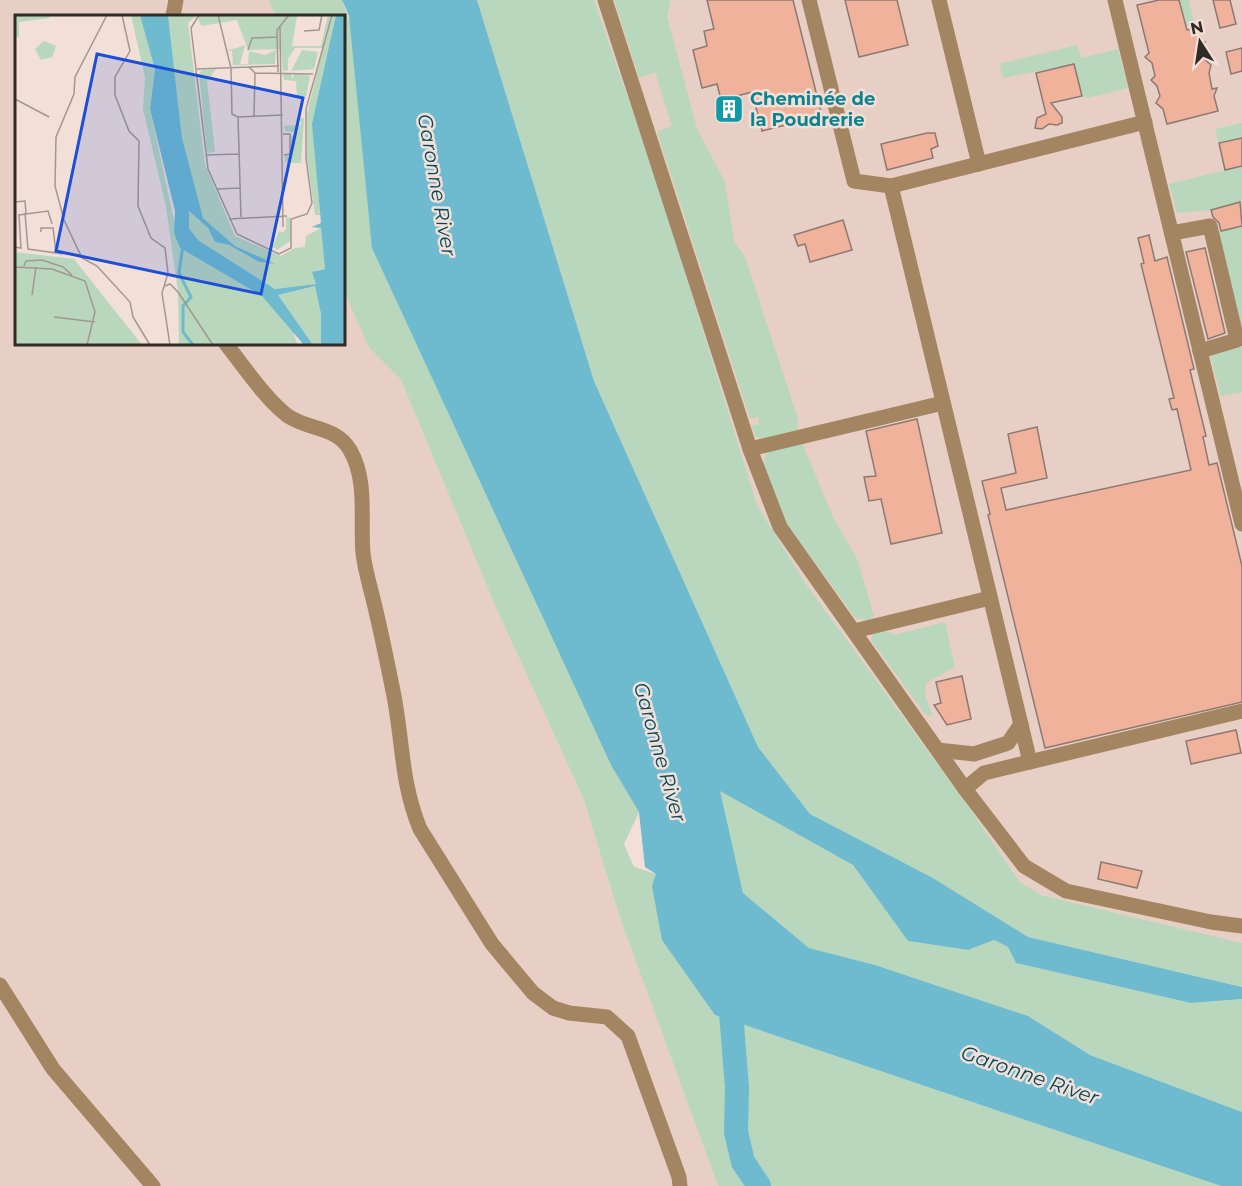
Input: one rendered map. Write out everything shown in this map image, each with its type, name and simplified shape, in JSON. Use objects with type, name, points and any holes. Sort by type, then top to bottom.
[{"type":"lane","points":[[173,15],[176,0]]},
{"type":"lane","points":[[605,0],[750,449],[780,527],[965,789],[1024,866],[1066,891],[1211,922],[1242,926]]},
{"type":"lane","points":[[809,0],[854,181],[891,186],[1145,122]]},
{"type":"lane","points":[[939,0],[978,164]]},
{"type":"lane","points":[[1115,0],[1242,524]]},
{"type":"lane","points":[[891,186],[1030,762]]},
{"type":"lane","points":[[1172,233],[1210,226],[1237,340],[1200,351]]},
{"type":"lane","points":[[227,345],[274,404],[289,417],[329,431],[341,439],[350,450],[357,465],[361,488],[363,553],[399,722],[405,780],[420,829],[492,944],[533,993],[554,1008],[569,1013],[607,1017],[628,1036],[680,1177],[681,1186]]},
{"type":"lane","points":[[750,449],[943,402]]},
{"type":"lane","points":[[854,631],[990,598]]},
{"type":"lane","points":[[965,789],[984,773],[1242,711]]},
{"type":"lane","points":[[938,750],[974,754],[982,752],[1008,743],[1021,724]]},
{"type":"lane","points":[[0,985],[53,1069],[153,1186]]},
{"type":"shaded area","points":[[0,0],[268,0],[276,15],[15,15],[15,345],[345,345],[345,293],[369,348],[401,380],[494,603],[584,800],[620,918],[718,1186],[0,1186]]},
{"type":"shaded area","points":[[594,0],[1242,0],[1242,943],[1041,895],[1019,881],[966,803],[806,584],[757,505],[654,172]]},
{"type":"green space","points":[[268,0],[342,0],[612,767],[639,812],[624,844],[634,867],[656,874],[715,1015],[1221,1186],[718,1186],[620,918],[584,800],[494,603],[401,380],[369,348],[345,293],[345,15],[276,15]]},
{"type":"green space","points":[[477,0],[594,0],[654,172],[757,505],[806,584],[966,803],[1019,881],[1041,895],[1242,943],[1242,987],[1028,937],[933,878],[810,814],[758,747],[594,381]]},
{"type":"green space","points":[[614,0],[671,0],[667,16],[697,129],[725,182],[734,241],[745,257],[798,419],[797,430],[765,438],[756,437],[751,426],[759,424],[758,417],[750,419],[657,132],[672,126],[655,72],[639,78]]},
{"type":"green space","points":[[1179,0],[1189,0],[1194,23],[1186,26]]},
{"type":"green space","points":[[1077,45],[1081,58],[1118,49],[1128,88],[1088,98],[1082,96],[1073,64],[1003,78],[999,64]]},
{"type":"green space","points":[[1242,123],[1242,138],[1219,143],[1215,129]]},
{"type":"green space","points":[[1242,166],[1242,212],[1239,203],[1211,210],[1177,213],[1169,184]]},
{"type":"green space","points":[[1242,226],[1242,334],[1217,232]]},
{"type":"green space","points":[[1242,347],[1242,392],[1221,396],[1210,355]]},
{"type":"green space","points":[[801,440],[833,517],[858,561],[874,616],[868,620],[855,618],[786,523],[763,465],[766,454],[772,446]]},
{"type":"green space","points":[[945,622],[955,667],[926,683],[925,695],[933,717],[925,714],[871,640],[874,631],[883,629],[894,635]]},
{"type":"green space","points":[[719,790],[853,865],[908,941],[968,950],[994,940],[1008,947],[1016,963],[1191,1003],[1242,999],[1242,1112],[1090,1055],[1028,1016],[875,965],[809,948],[743,893]]},
{"type":"water","name":"Garonne River","points":[[342,0],[477,0],[594,381],[758,747],[810,814],[933,878],[1028,937],[1242,987],[1242,999],[1191,1003],[1016,963],[1008,947],[994,940],[968,950],[908,941],[853,865],[720,791],[743,893],[809,948],[875,965],[1028,1016],[1090,1055],[1242,1112],[1242,1186],[1221,1186],[715,1015],[662,940],[652,886],[656,874],[645,867],[639,812],[612,767],[372,248],[349,16]]},
{"type":"building","points":[[707,0],[793,0],[822,116],[762,131],[752,92],[733,97],[735,112],[733,115],[725,115],[717,84],[702,88],[693,50],[707,46],[704,31],[714,29]]},
{"type":"building","points":[[845,0],[897,0],[908,45],[859,57]]},
{"type":"building","points":[[1159,0],[1179,0],[1187,30],[1198,28],[1201,43],[1205,42],[1201,58],[1211,65],[1209,73],[1212,89],[1217,88],[1214,96],[1218,111],[1167,124],[1163,109],[1156,103],[1160,96],[1157,86],[1151,80],[1155,76],[1152,63],[1145,57],[1149,53],[1137,5]]},
{"type":"building","points":[[1213,0],[1230,0],[1236,24],[1220,28]]},
{"type":"building","points":[[1242,48],[1242,71],[1231,74],[1226,52]]},
{"type":"building","points":[[1074,64],[1082,96],[1051,103],[1062,117],[1062,123],[1049,124],[1042,129],[1035,128],[1037,118],[1046,114],[1036,73]]},
{"type":"building","points":[[935,133],[938,146],[931,149],[933,158],[887,170],[881,144]]},
{"type":"building","points":[[1242,138],[1242,166],[1225,170],[1219,143]]},
{"type":"building","points":[[1240,202],[1242,226],[1221,231],[1211,210]]},
{"type":"building","points":[[843,220],[852,250],[810,262],[805,244],[798,246],[794,235]]},
{"type":"building","points":[[1149,235],[1155,261],[1167,257],[1194,369],[1190,370],[1206,436],[1203,437],[1209,465],[1217,463],[1242,566],[1242,702],[1045,748],[988,515],[990,514],[982,481],[1016,473],[1008,434],[1037,427],[1047,478],[1001,488],[1006,510],[1191,470],[1177,409],[1172,410],[1169,399],[1174,398],[1141,264],[1144,263],[1138,238]]},
{"type":"building","points":[[1205,248],[1225,333],[1208,339],[1186,252]]},
{"type":"building","points":[[917,419],[942,533],[891,544],[881,499],[869,501],[864,477],[876,476],[866,431]]},
{"type":"building","points":[[962,676],[971,719],[947,725],[934,705],[941,703],[936,682]]},
{"type":"building","points":[[1236,730],[1241,753],[1191,764],[1186,741]]},
{"type":"building","points":[[1101,862],[1142,871],[1137,888],[1098,879]]},
{"type":"waterway","points":[[729,987],[737,1088],[736,1132],[743,1162],[759,1186]]},
{"type":"place","name":"Cheminée de la Poudrerie","points":[[729,109]]}]
